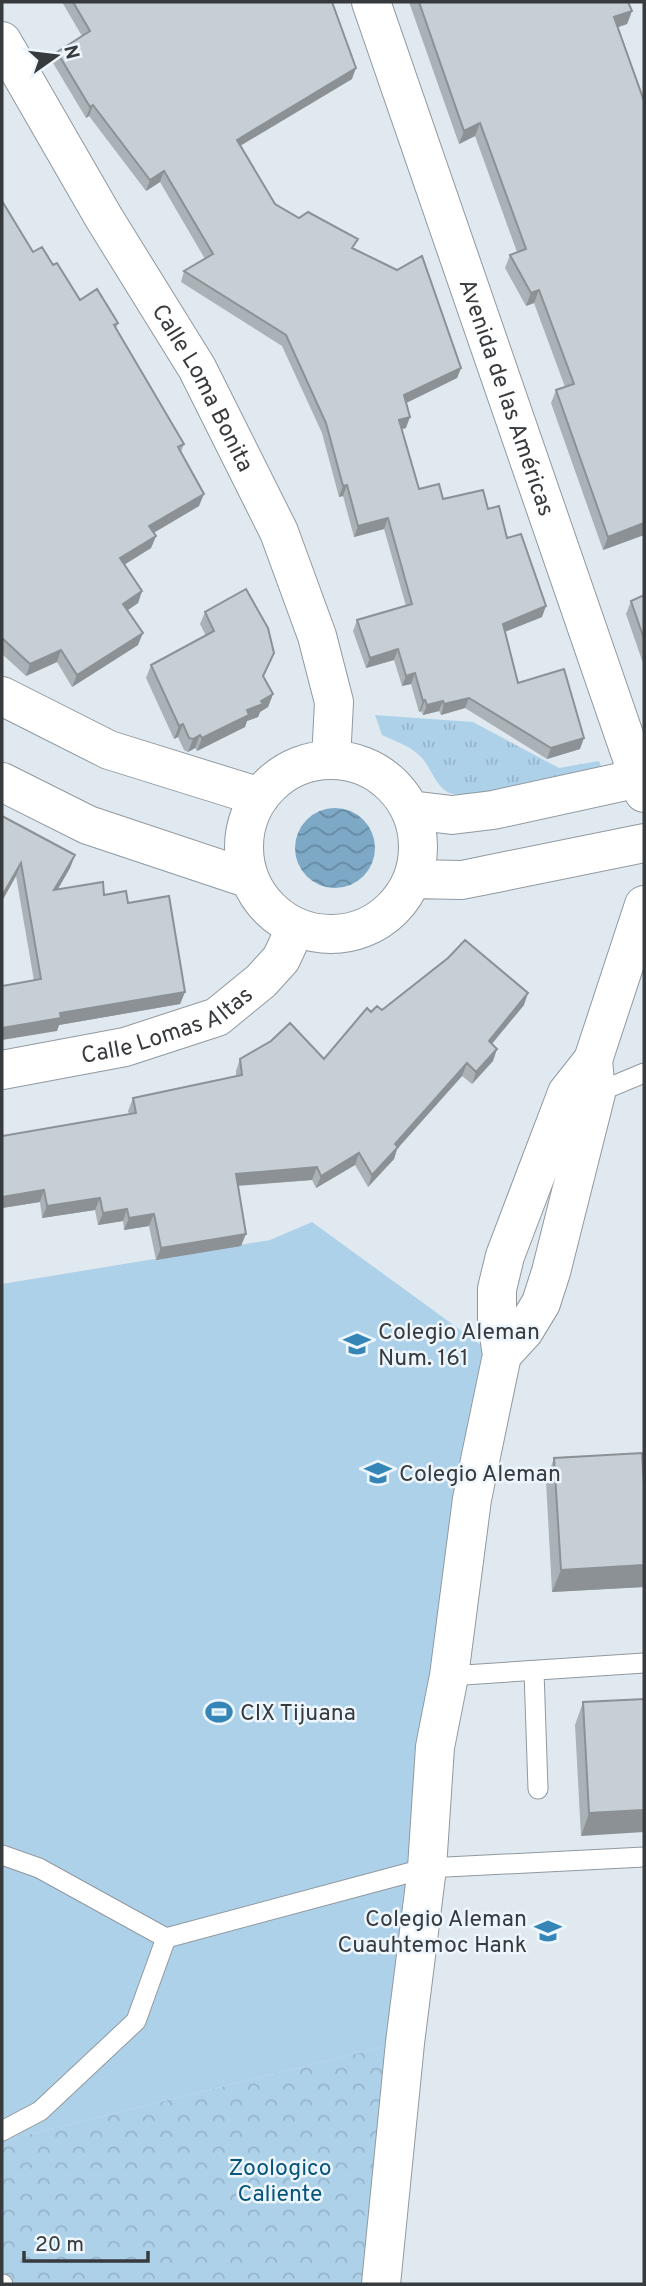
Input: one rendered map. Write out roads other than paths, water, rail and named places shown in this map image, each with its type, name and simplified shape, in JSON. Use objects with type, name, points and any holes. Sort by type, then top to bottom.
[{"type":"street","name":"Avenida de las Américas","points":[[371,2],[643,782]]},
{"type":"street","name":"Calle Loma Bonita","points":[[2,41],[104,218],[197,368],[279,531],[317,636],[334,702],[331,760]]},
{"type":"street","points":[[2,696],[109,750],[260,797]]},
{"type":"street","points":[[331,760],[355,764],[377,774],[396,789],[410,810],[417,833],[418,856],[412,879],[400,900],[380,920],[353,932],[324,934],[296,927],[277,915],[261,899],[250,879],[244,850],[248,821],[260,797],[280,777],[304,764],[331,760]]},
{"type":"street","points":[[2,782],[88,825],[250,879]]},
{"type":"street","points":[[410,810],[452,815],[643,782]]},
{"type":"street","points":[[412,879],[462,880],[644,843]]},
{"type":"street","points":[[380,2284],[405,2043],[427,1868],[435,1747],[449,1676],[472,1499],[502,1355],[524,1331],[541,1303],[559,1238],[594,1076],[644,905]]},
{"type":"street","name":"Calle Lomas Altas","points":[[2,1070],[125,1047],[217,1017],[261,981],[281,959],[296,927]]},
{"type":"lane","points":[[594,1076],[644,1073]]},
{"type":"lane","points":[[449,1676],[644,1663]]},
{"type":"lane","points":[[534,1671],[538,1788]]},
{"type":"lane","points":[[2,1855],[39,1868],[166,1938],[427,1868],[644,1857]]},
{"type":"lane","points":[[2,2131],[40,2111],[136,2021],[166,1938]]},
{"type":"water","points":[[327,808],[343,808],[357,815],[368,826],[375,840],[372,863],[357,881],[343,888],[327,888],[313,881],[302,870],[295,856],[295,840],[302,826],[313,815]]},
{"type":"place","name":"Colegio Aleman Num. 161","points":[[357,1344]]},
{"type":"place","name":"Colegio Aleman","points":[[378,1473]]},
{"type":"place","name":"CIX Tijuana","points":[[219,1712]]},
{"type":"place","name":"Colegio Aleman Cuauhtemoc Hank","points":[[548,1931]]},
{"type":"park label","name":"Zoologico Caliente","points":[[280,2180]]}]
